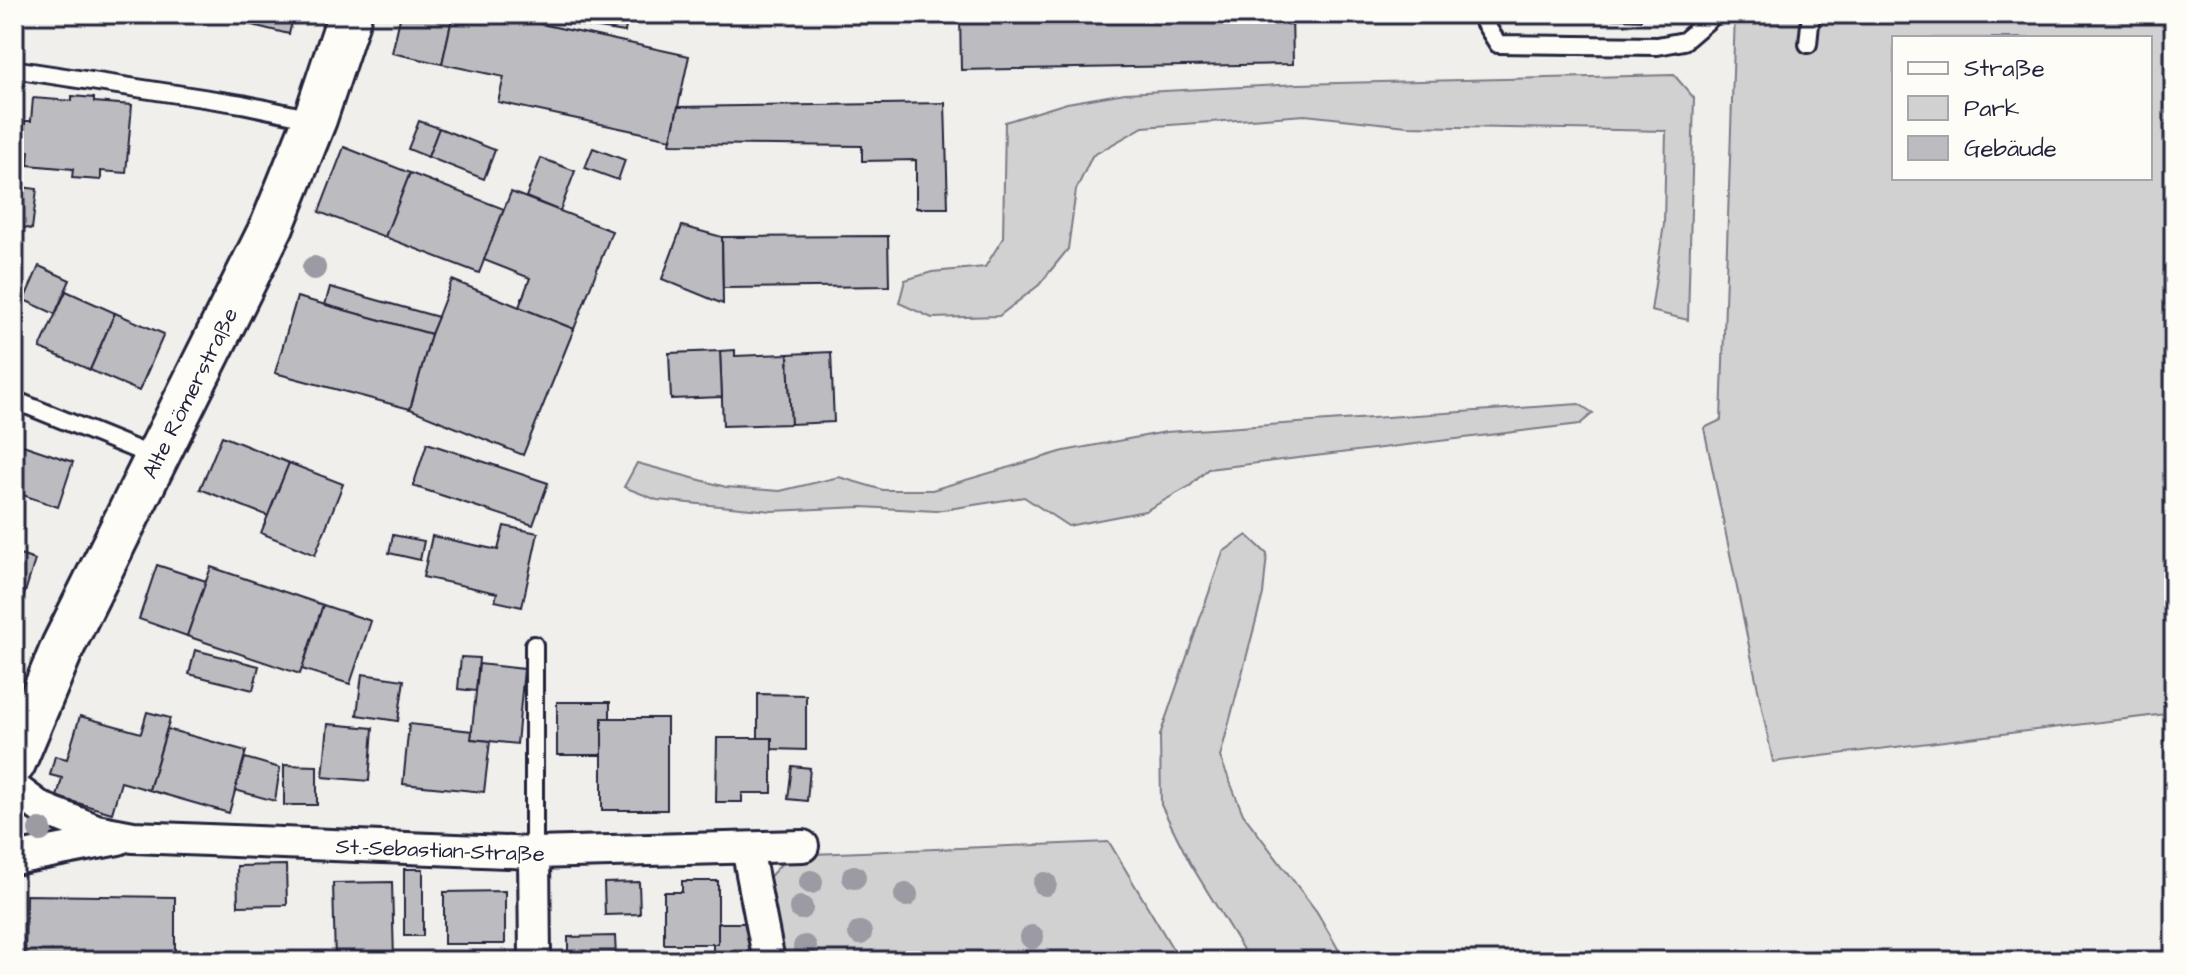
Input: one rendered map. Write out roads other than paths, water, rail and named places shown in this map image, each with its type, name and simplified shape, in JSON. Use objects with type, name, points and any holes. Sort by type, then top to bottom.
[{"type":"main road","name":"Alte Römerstraße","points":[[14,763],[63,646],[272,226],[315,119],[350,14]]},
{"type":"street","name":"St.-Sebastian-Straße","points":[[14,788],[41,808],[96,830],[133,837],[534,853],[803,846]]},
{"type":"street","name":"St.-Sebastian-Straße","points":[[14,859],[133,837]]},
{"type":"street","points":[[747,848],[769,961]]},
{"type":"street","points":[[534,853],[535,961]]},
{"type":"lane","points":[[1479,14],[1498,44],[1657,46],[1684,41],[1712,17]]},
{"type":"lane","points":[[1808,44],[1811,14]]},
{"type":"lane","points":[[19,70],[242,104],[315,119]]},
{"type":"lane","points":[[14,400],[157,458]]},
{"type":"lane","points":[[534,645],[534,853]]}]
